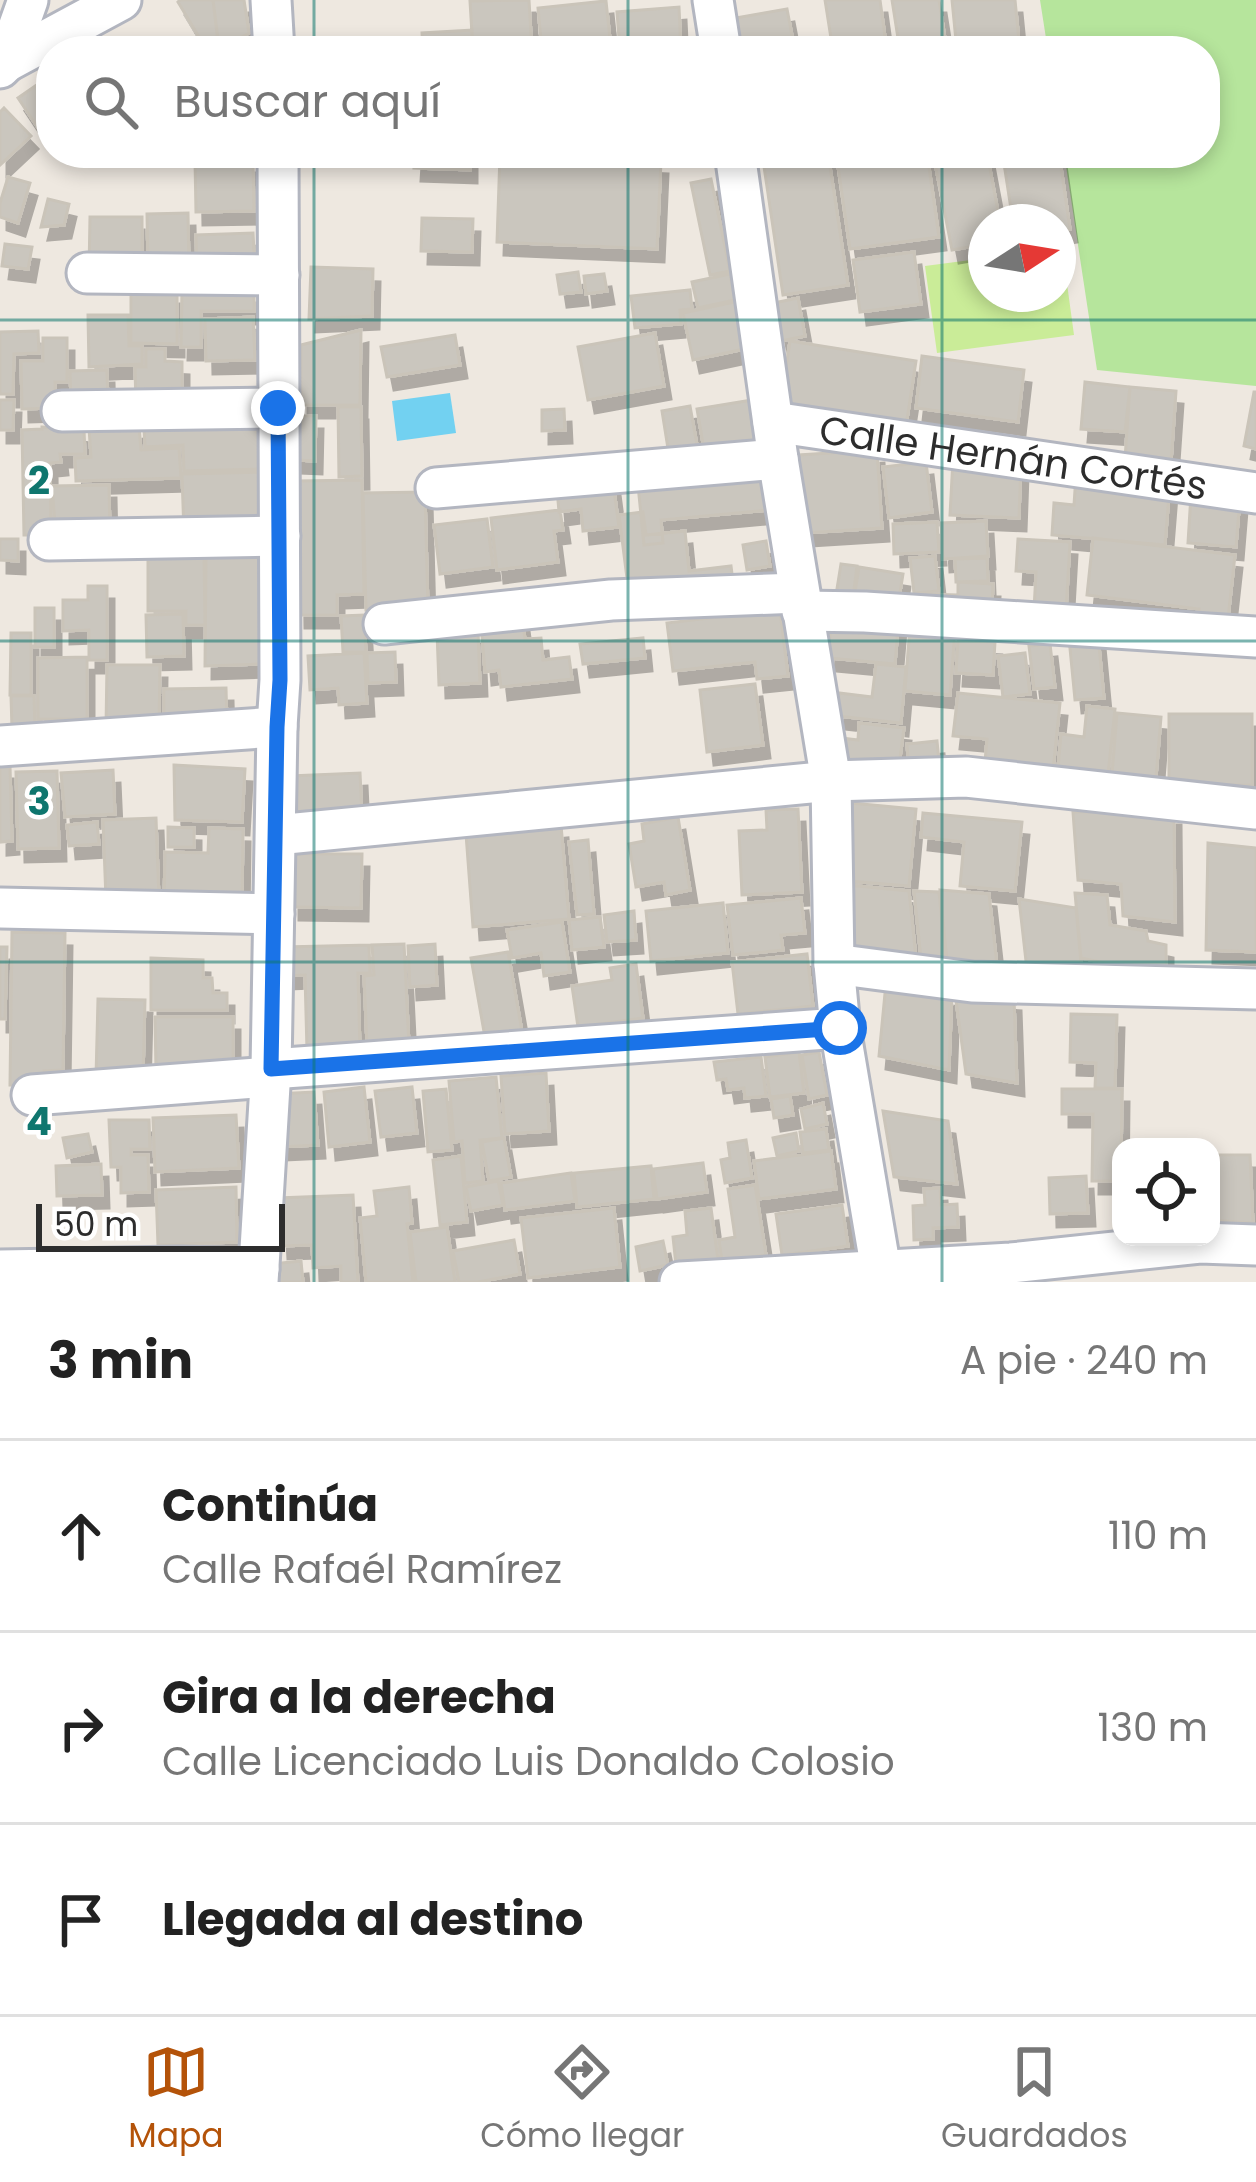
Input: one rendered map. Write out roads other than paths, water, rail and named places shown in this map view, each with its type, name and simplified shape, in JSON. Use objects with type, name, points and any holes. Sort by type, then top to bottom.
[{"type":"street","points":[[3,65],[28,0]]},
{"type":"street","points":[[56,36],[121,0]]},
{"type":"street","points":[[271,0],[273,36]]},
{"type":"street","points":[[713,0],[719,36]]},
{"type":"street","points":[[3,65],[36,47]]},
{"type":"street","points":[[0,1270],[180,1267],[258,1275],[270,1073],[280,680],[278,168]]},
{"type":"street","points":[[737,168],[775,441],[831,781],[833,964],[882,1276]]},
{"type":"street","points":[[87,273],[279,275]]},
{"type":"street","points":[[62,411],[278,408]]},
{"type":"street","name":"Calle Hernán Cortés","points":[[436,488],[775,441],[1256,494]]},
{"type":"street","points":[[49,540],[280,536]]},
{"type":"street","points":[[384,624],[611,599],[801,602],[865,612],[1256,637]]},
{"type":"street","points":[[0,746],[277,727]]},
{"type":"street","points":[[276,835],[831,781],[966,777],[1256,809]]},
{"type":"street","points":[[0,908],[274,914]]},
{"type":"street","points":[[833,964],[972,982],[1256,989]]},
{"type":"street","points":[[32,1095],[840,1028]]},
{"type":"street","points":[[680,1282],[882,1276],[1200,1243],[1256,1245]]},
{"type":"water","points":[[450,393],[456,433],[397,441],[392,401]]}]
